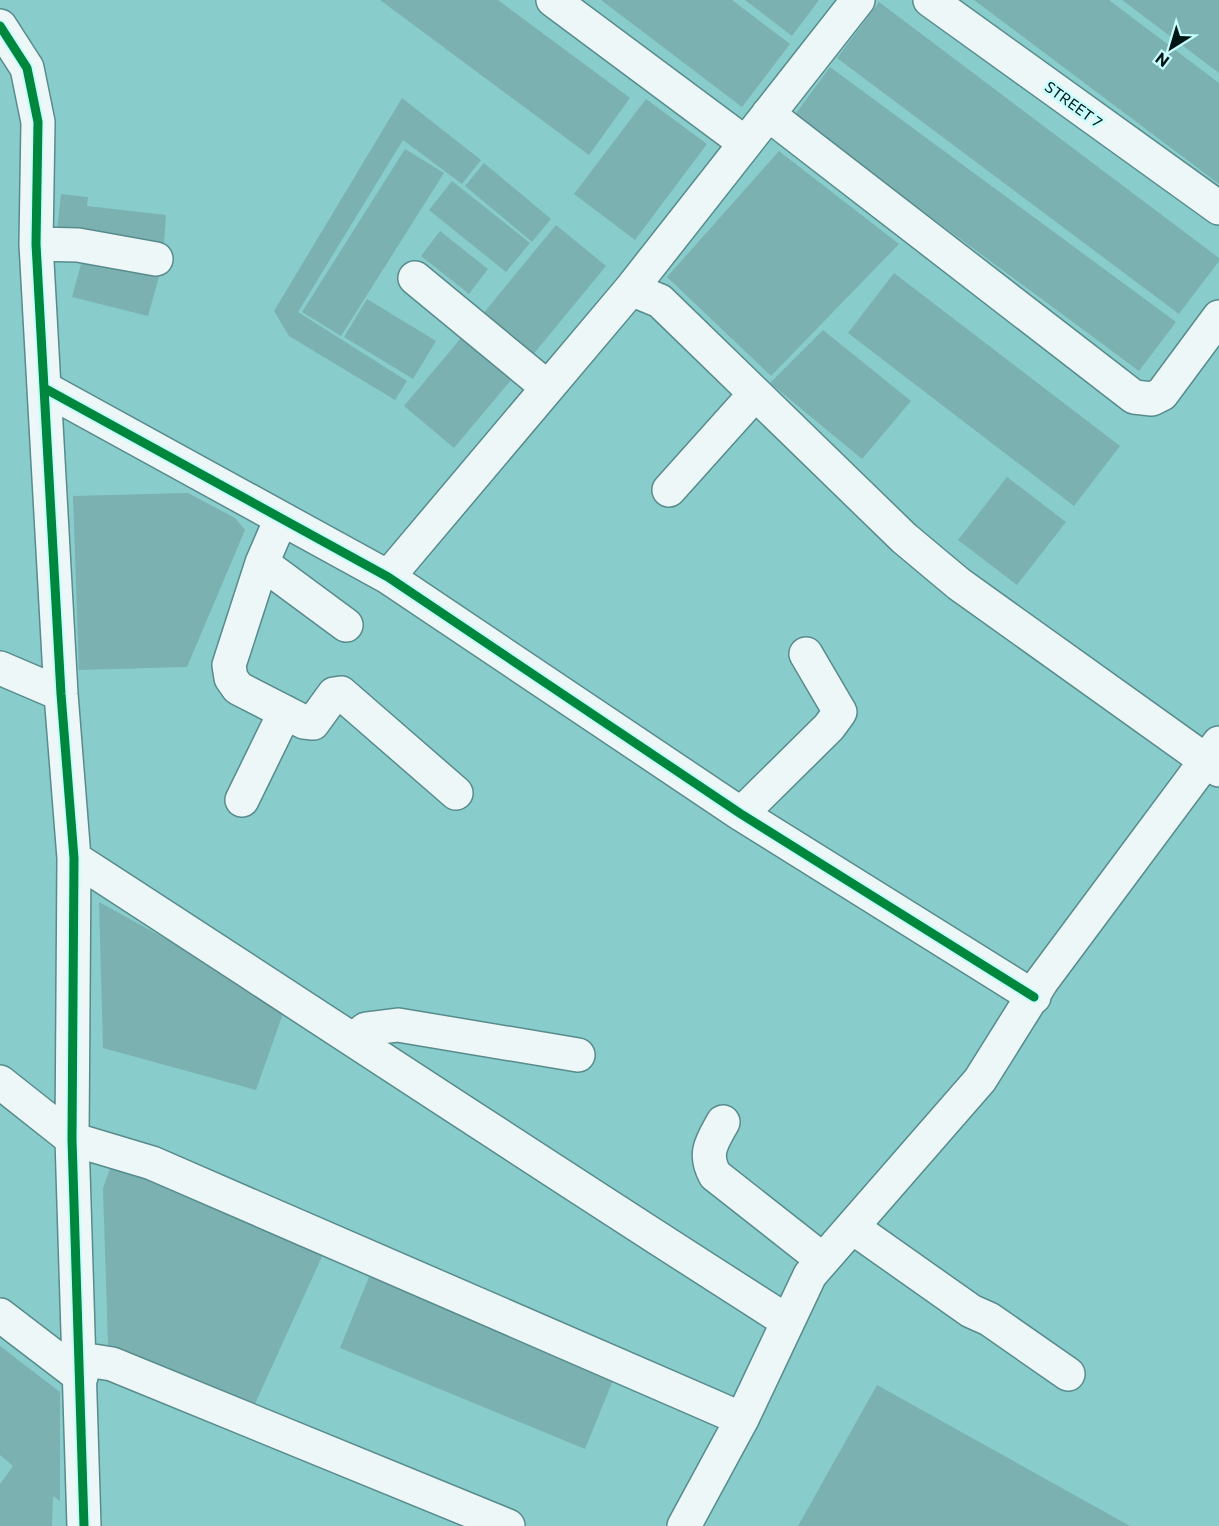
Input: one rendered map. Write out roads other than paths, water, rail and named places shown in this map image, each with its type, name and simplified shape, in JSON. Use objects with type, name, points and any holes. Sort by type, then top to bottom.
[{"type":"street","points":[[553,0],[745,143]]},
{"type":"street","points":[[388,577],[631,289],[858,0]]},
{"type":"street","name":"STREET 7","points":[[930,0],[1219,208]]},
{"type":"street","points":[[0,26],[27,68],[34,92],[38,122],[36,244],[61,694],[74,858],[72,1139],[81,1368],[84,1526]]},
{"type":"street","points":[[768,114],[1134,396],[1152,399],[1162,394],[1219,317]]},
{"type":"street","points":[[36,244],[78,245],[156,259]]},
{"type":"street","points":[[415,278],[547,387]]},
{"type":"street","points":[[631,289],[660,301],[904,538],[959,584],[1215,757],[1042,981],[980,1080],[810,1275],[742,1419],[684,1526]]},
{"type":"street","points":[[44,388],[388,577],[741,814],[1034,997]]},
{"type":"street","points":[[669,490],[755,394]]},
{"type":"street","points":[[281,519],[262,563],[229,665],[231,678],[238,688],[304,722],[313,723],[334,694],[341,693],[456,793]]},
{"type":"street","points":[[262,563],[346,625]]},
{"type":"street","points":[[741,814],[829,728],[840,712],[806,654]]},
{"type":"street","points":[[0,668],[61,694]]},
{"type":"street","points":[[242,800],[285,712]]},
{"type":"street","points":[[74,858],[354,1040],[510,1145],[787,1321]]},
{"type":"street","points":[[354,1040],[366,1029],[398,1025],[578,1055]]},
{"type":"street","points":[[0,1082],[72,1139],[152,1163],[742,1419]]},
{"type":"street","points":[[723,1122],[708,1149],[708,1163],[715,1175],[824,1260]]},
{"type":"street","points":[[852,1227],[971,1311],[989,1319],[1068,1374]]},
{"type":"street","points":[[0,1315],[81,1368],[112,1364],[508,1526]]}]
